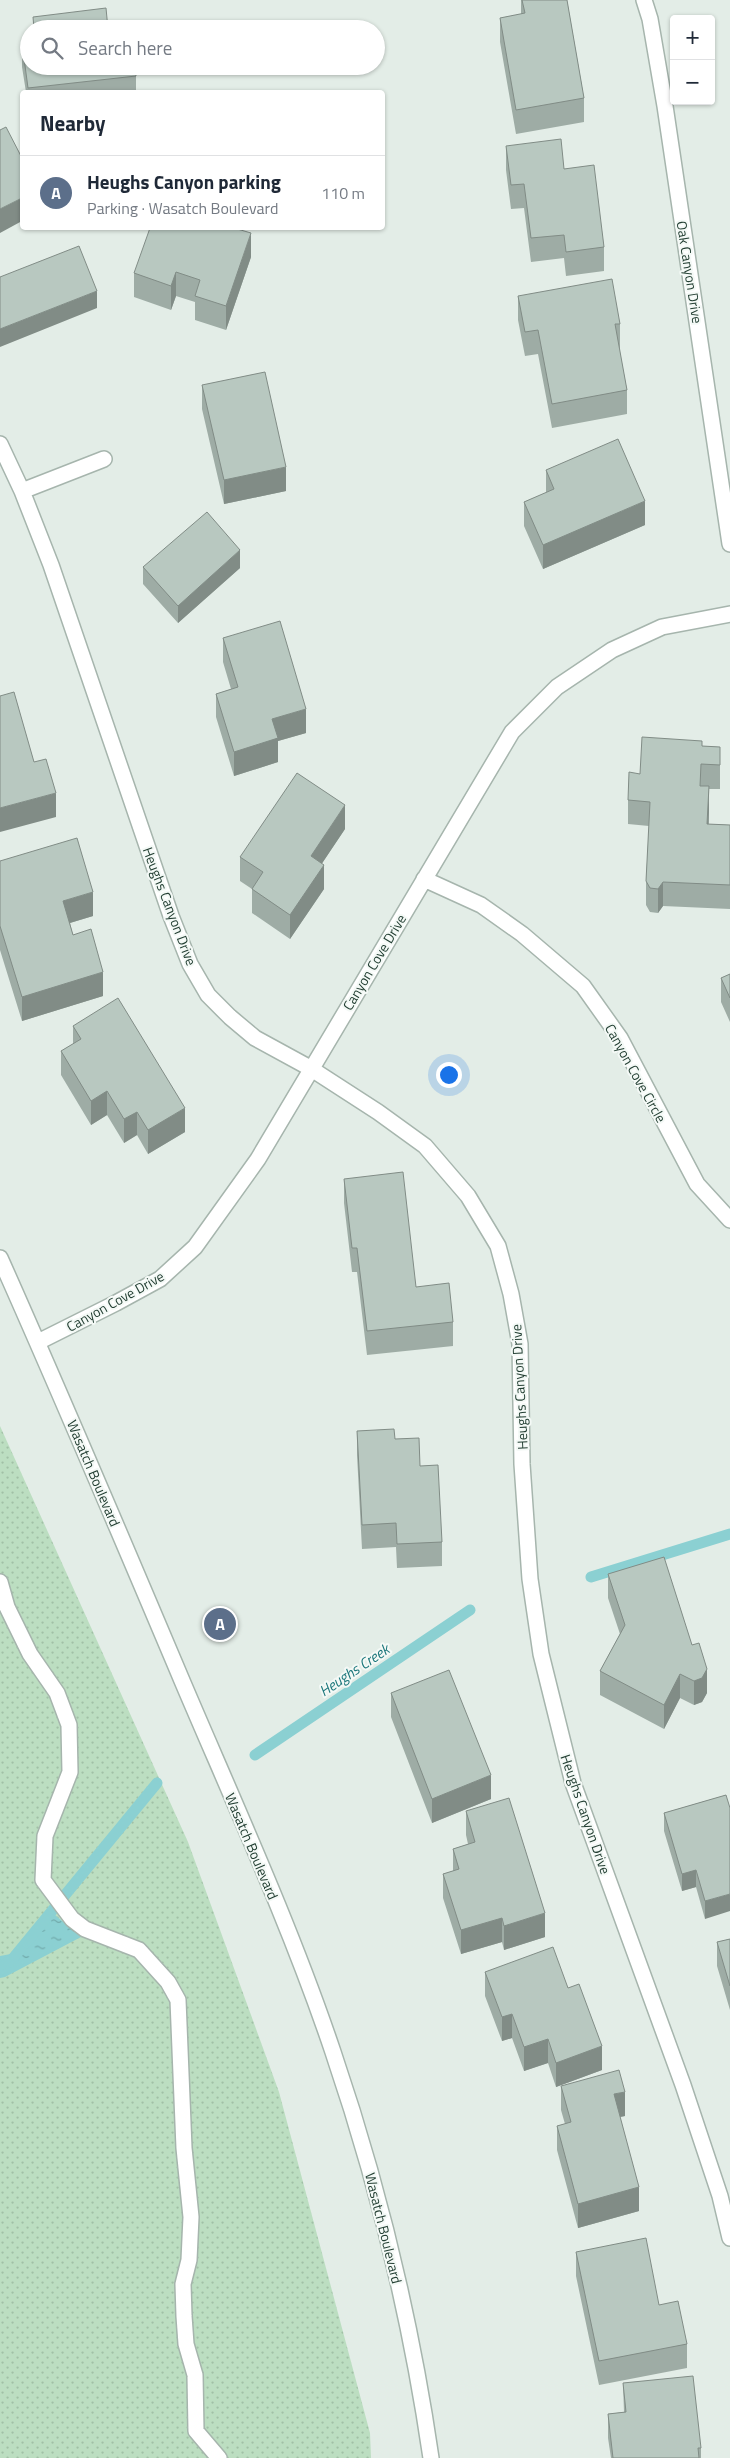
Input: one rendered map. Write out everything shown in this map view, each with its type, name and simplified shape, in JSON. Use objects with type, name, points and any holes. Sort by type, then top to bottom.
[{"type":"street","name":"Oak Canyon Drive","points":[[644,0],[650,19],[665,106],[730,544]]},
{"type":"street","name":"Heughs Canyon Drive","points":[[0,444],[22,491],[80,649],[170,916],[190,964],[208,995],[255,1038],[310,1068],[378,1112],[425,1146],[468,1196],[498,1246],[511,1294],[520,1344],[522,1464],[530,1579],[541,1654],[573,1783],[683,2085],[720,2196],[730,2238]]},
{"type":"street","points":[[22,491],[104,459]]},
{"type":"street","name":"Canyon Cove Drive","points":[[38,1342],[116,1304],[160,1278],[196,1248],[258,1159],[310,1068],[512,732],[558,686],[612,650],[662,627],[730,614]]},
{"type":"street","name":"Canyon Cove Circle","points":[[424,879],[481,905],[522,934],[583,986],[620,1038],[697,1184],[730,1220]]},
{"type":"street","name":"Wasatch Boulevard","points":[[0,1258],[38,1342],[306,1976],[358,2130],[383,2222],[402,2303],[431,2458]]},
{"type":"street","points":[[0,1582],[7,1607],[30,1654],[57,1692],[69,1725],[70,1772],[45,1836],[43,1880],[72,1919],[84,1929],[140,1950],[168,1982],[178,2000],[184,2148],[190,2217],[189,2260],[183,2284],[186,2344],[195,2375],[196,2431],[219,2458]]},
{"type":"green space","points":[[0,1426],[188,1842],[279,2092],[370,2433],[371,2458],[0,2458]]},
{"type":"water","points":[[48,1909],[81,1937],[0,1978],[0,1956],[16,1953],[35,1934]]},
{"type":"building","points":[[522,0],[567,0],[584,98],[516,110],[500,18],[525,13]]},
{"type":"building","points":[[106,8],[107,20],[33,20],[33,17]]},
{"type":"building","points":[[26,75],[136,75],[136,76],[28,88]]},
{"type":"building","points":[[6,127],[20,154],[20,199],[0,209],[0,130]]},
{"type":"building","points":[[561,139],[564,169],[594,165],[604,247],[566,252],[564,235],[531,238],[524,184],[511,185],[506,146]]},
{"type":"building","points":[[149,230],[241,230],[251,233],[226,306],[195,296],[200,280],[176,272],[171,286],[134,273]]},
{"type":"building","points":[[79,246],[97,291],[0,329],[0,277]]},
{"type":"building","points":[[612,279],[620,324],[615,324],[627,390],[552,404],[538,330],[525,332],[518,296]]},
{"type":"building","points":[[265,372],[286,467],[224,480],[202,385]]},
{"type":"building","points":[[618,439],[645,501],[543,545],[524,502],[554,489],[546,470]]},
{"type":"building","points":[[207,512],[240,550],[178,606],[143,567]]},
{"type":"building","points":[[280,621],[306,709],[272,719],[278,738],[234,752],[216,694],[238,687],[223,638]]},
{"type":"building","points":[[14,692],[34,762],[46,759],[56,793],[0,808],[0,696]]},
{"type":"building","points":[[642,737],[702,741],[702,746],[720,747],[720,765],[701,764],[700,786],[709,786],[707,824],[730,825],[730,885],[663,882],[658,889],[650,888],[646,881],[650,802],[628,800],[629,772],[640,774]]},
{"type":"building","points":[[297,773],[345,805],[311,856],[324,865],[290,915],[252,889],[263,872],[240,857]]},
{"type":"building","points":[[77,838],[93,892],[63,901],[73,935],[91,929],[103,972],[22,997],[0,926],[0,861]]},
{"type":"building","points":[[730,974],[730,998],[721,978]]},
{"type":"building","points":[[118,998],[185,1108],[148,1130],[137,1112],[124,1119],[107,1091],[91,1101],[61,1051],[81,1039],[73,1026]]},
{"type":"building","points":[[403,1172],[416,1287],[449,1283],[453,1322],[367,1331],[357,1248],[352,1248],[344,1179]]},
{"type":"building","points":[[394,1429],[395,1439],[419,1438],[420,1466],[438,1465],[442,1542],[397,1544],[396,1523],[362,1525],[357,1431]]},
{"type":"building","points":[[664,1557],[692,1645],[699,1643],[707,1669],[702,1678],[694,1681],[680,1674],[664,1705],[600,1671],[625,1625],[608,1574]]},
{"type":"building","points":[[449,1670],[491,1775],[432,1799],[391,1693]]},
{"type":"building","points":[[726,1795],[730,1808],[730,1894],[705,1901],[696,1870],[682,1874],[664,1813]]},
{"type":"building","points":[[509,1798],[545,1913],[504,1926],[502,1918],[461,1930],[443,1874],[459,1869],[453,1849],[475,1842],[466,1811]]},
{"type":"building","points":[[730,1939],[730,1986],[717,1942]]},
{"type":"building","points":[[553,1947],[568,1988],[579,1984],[602,2046],[556,2063],[548,2039],[524,2047],[512,2014],[502,2017],[485,1972]]},
{"type":"building","points":[[619,2070],[625,2092],[614,2094],[639,2187],[578,2204],[557,2126],[571,2122],[561,2086]]},
{"type":"building","points":[[646,2238],[659,2305],[678,2301],[687,2344],[599,2361],[576,2252]]},
{"type":"building","points":[[693,2376],[701,2448],[698,2448],[699,2458],[613,2458],[608,2414],[626,2412],[623,2383]]},
{"type":"waterway","name":"Heughs Creek","points":[[591,1577],[730,1534]]},
{"type":"waterway","name":"Heughs Creek","points":[[255,1755],[470,1610]]},
{"type":"waterway","name":"Heughs Creek","points":[[0,1965],[10,1962],[157,1783]]},
{"type":"place","name":"Heughs Canyon parking","points":[[220,1624]]}]
